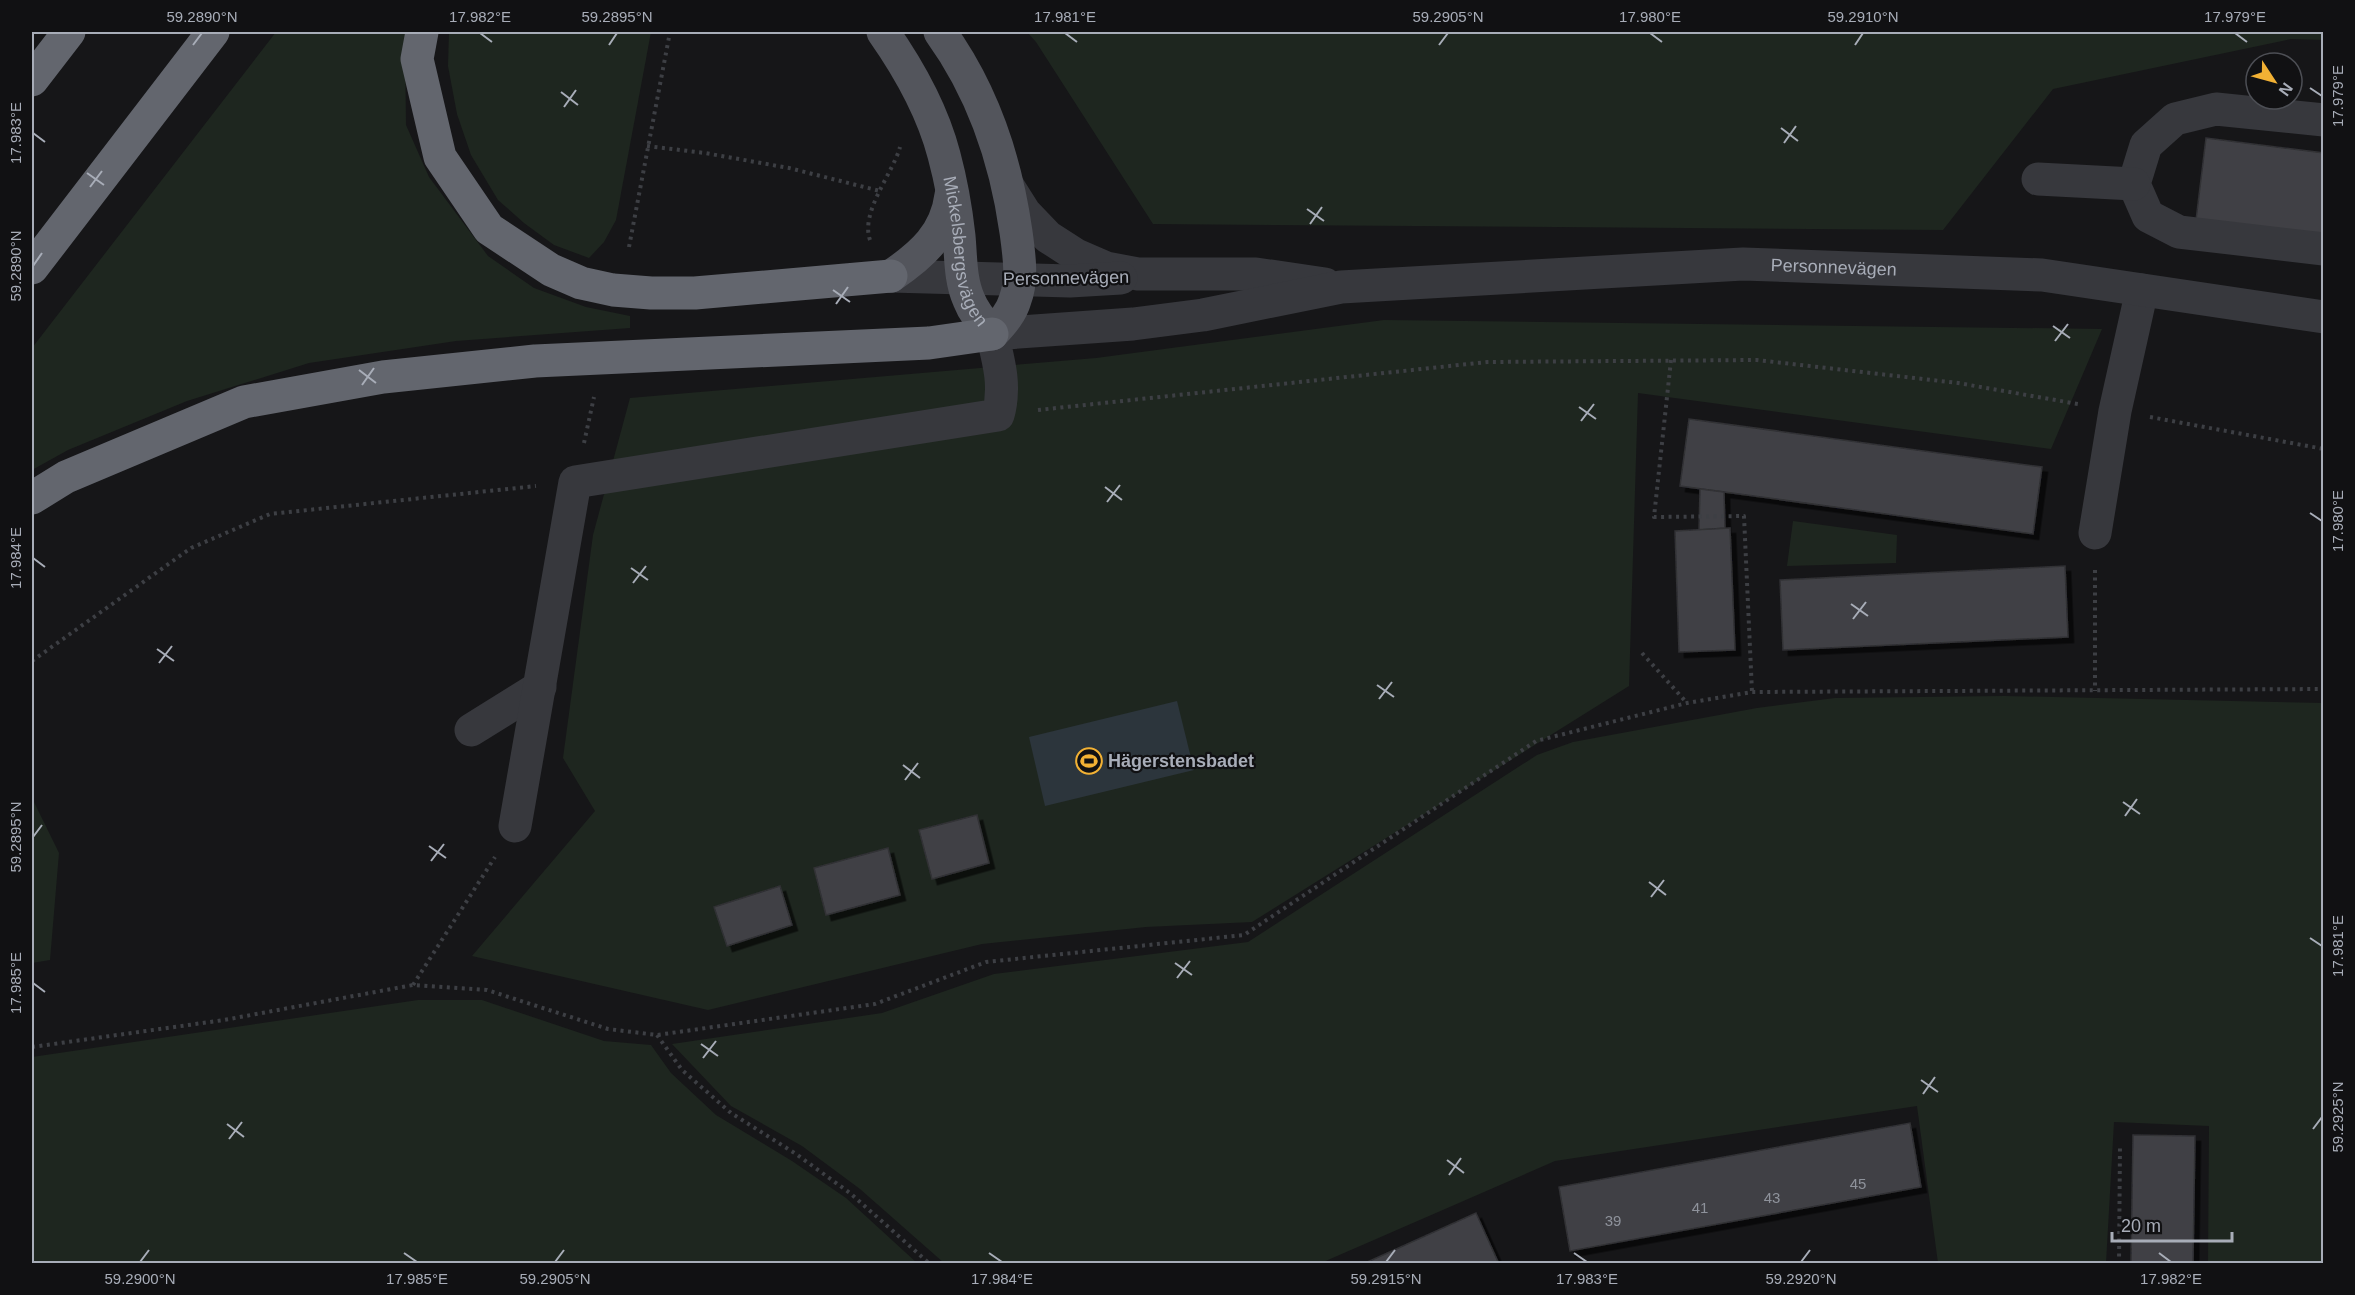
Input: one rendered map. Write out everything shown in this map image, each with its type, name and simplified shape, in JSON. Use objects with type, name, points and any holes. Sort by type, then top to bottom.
[{"type":"highway","points":[[32,80],[69,32]]},
{"type":"highway","points":[[32,268],[213,32]]},
{"type":"highway","points":[[422,32],[417,59],[440,157],[489,229],[551,270],[581,283],[613,290],[651,293],[695,293],[891,276]]},
{"type":"highway","points":[[32,498],[66,477],[244,402],[383,377],[535,361],[929,343],[992,334]]},
{"type":"main road","name":"Mickelsbergsvägen","points":[[883,32],[904,62],[927,107],[944,154],[959,233],[962,279],[968,299],[992,334],[1006,319],[1016,300],[1020,280],[1018,248],[1008,186],[992,130],[974,90],[940,32]]},
{"type":"main road","points":[[891,276],[928,248],[941,230],[949,210],[952,190]]},
{"type":"street","points":[[2324,120],[2216,109],[2175,119],[2146,146],[2134,184],[2148,216],[2179,232],[2324,249]]},
{"type":"street","points":[[2038,179],[2134,184]]},
{"type":"street","name":"Personnevägen","points":[[1008,186],[1025,213],[1048,237],[1076,255],[1106,268],[1138,274],[1256,274],[1341,287]]},
{"type":"street","name":"Personnevägen","points":[[992,334],[1132,324],[1203,315],[1341,287],[1743,264],[2042,275],[2324,317]]},
{"type":"street","name":"Personnevägen","points":[[891,276],[1070,281],[1170,273]]},
{"type":"street","points":[[2095,533],[2115,411],[2142,290]]},
{"type":"street","points":[[515,826],[575,482],[998,415],[1003,384],[992,334]]},
{"type":"street","points":[[471,730],[540,687]]},
{"type":"path","points":[[629,247],[670,32]]},
{"type":"path","points":[[647,146],[705,153],[789,168],[880,191]]},
{"type":"path","points":[[1671,360],[1654,517],[1744,516],[1752,692]]},
{"type":"path","points":[[998,415],[1487,362],[1757,360],[1958,383],[2324,449]]},
{"type":"path","points":[[32,661],[191,548],[270,514],[575,482]]},
{"type":"path","points":[[2095,533],[2095,691]]},
{"type":"path","points":[[1642,653],[1687,703]]},
{"type":"path","points":[[32,1047],[224,1020],[413,985],[487,990],[608,1029],[657,1035],[875,1004],[986,962],[1244,935],[1536,741],[1687,703],[1752,692],[2324,689]]},
{"type":"path","points":[[413,985],[515,826]]},
{"type":"path","points":[[657,1035],[682,1070],[731,1113],[796,1154],[850,1193],[930,1263]]},
{"type":"path","points":[[2119,1263],[2120,1144]]},
{"type":"shaded area","points":[[276,32],[407,32],[405,46],[406,125],[429,177],[488,256],[534,288],[586,307],[630,316],[630,328],[456,341],[309,363],[187,401],[68,450],[32,470],[32,348]]},
{"type":"shaded area","points":[[449,32],[651,32],[616,220],[604,242],[589,258],[554,245],[498,200],[471,155],[457,114],[448,66]]},
{"type":"shaded area","points":[[1027,32],[2323,32],[2324,40],[2291,39],[2053,89],[1943,230],[1153,224],[1036,42]]},
{"type":"shaded area","points":[[1384,320],[2102,329],[2051,449],[1638,393],[1629,686],[1252,922],[1146,927],[982,944],[708,1010],[472,956],[595,811],[563,758],[593,535],[630,398],[1096,358]]},
{"type":"shaded area","points":[[1793,521],[1897,535],[1896,563],[1787,566]]},
{"type":"shaded area","points":[[2005,696],[2323,703],[2323,1263],[2208,1263],[2209,1126],[2114,1122],[2106,1263],[1938,1263],[1917,1106],[1555,1161],[1321,1263],[944,1263],[860,1189],[802,1146],[731,1106],[672,1044],[882,1013],[994,974],[1248,942],[1537,755],[1573,742],[1757,708],[1835,698]]},
{"type":"shaded area","points":[[1177,701],[1194,770],[1045,806],[1029,737]]},
{"type":"shaded area","points":[[32,798],[59,853],[50,960],[32,963]]},
{"type":"shaded area","points":[[418,1000],[482,1000],[604,1041],[651,1045],[671,1073],[716,1115],[792,1161],[846,1198],[917,1263],[32,1263],[32,1057]]},
{"type":"building","points":[[2206,138],[2324,153],[2324,235],[2196,220]]},
{"type":"building","points":[[1689,419],[2042,467],[2033,534],[1680,486]]},
{"type":"building","points":[[1700,489],[1724,492],[1725,528],[1699,530]]},
{"type":"building","points":[[1730,528],[1735,650],[1679,652],[1675,531]]},
{"type":"building","points":[[2065,566],[2068,637],[1783,650],[1780,580]]},
{"type":"building","points":[[977,815],[989,863],[932,879],[919,830]]},
{"type":"building","points":[[888,848],[900,895],[826,915],[814,868]]},
{"type":"building","points":[[780,886],[792,925],[727,946],[714,907]]},
{"type":"building","points":[[1910,1123],[1921,1187],[1570,1251],[1559,1187]]},
{"type":"building","points":[[2133,1135],[2195,1136],[2193,1264],[2131,1264]]},
{"type":"building","points":[[1476,1213],[1499,1264],[1363,1264]]},
{"type":"place","name":"Hägerstensbadet","points":[[1089,761]]}]
